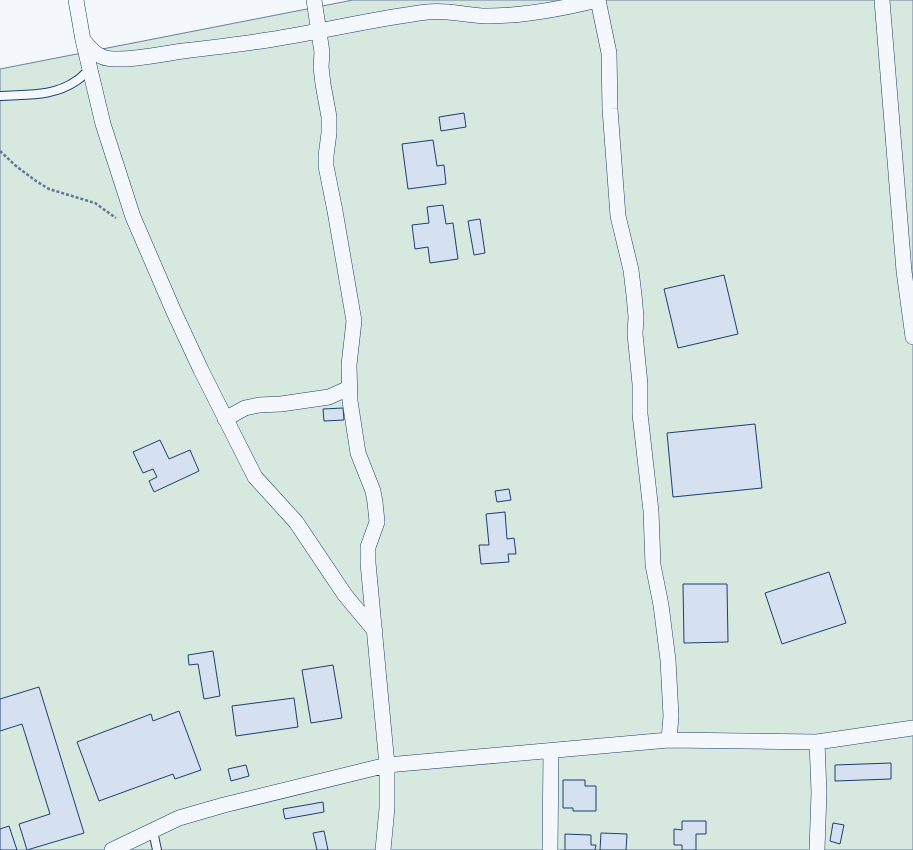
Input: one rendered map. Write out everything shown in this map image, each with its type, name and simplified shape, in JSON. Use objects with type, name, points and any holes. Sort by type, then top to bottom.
[{"type":"street","points":[[76,0],[83,40],[104,124],[132,217],[174,312],[255,478],[296,522],[345,595],[375,631]]},
{"type":"street","points":[[314,0],[322,52],[321,67],[323,84],[329,117],[330,133],[326,156],[326,166],[354,321],[349,365],[349,388],[358,453],[373,492],[377,522],[368,547],[368,563],[387,765],[387,808],[383,850]]},
{"type":"street","points":[[83,40],[96,54],[102,57],[114,59],[136,58],[248,43],[428,11],[485,16],[507,16],[571,7],[597,0],[609,53],[610,109],[616,202],[631,270],[636,317],[635,334],[640,384],[640,414],[651,512],[653,565],[661,605],[668,660],[671,716],[669,740]]},
{"type":"street","points":[[882,0],[904,271],[913,337]]},
{"type":"street","points":[[225,419],[245,408],[329,397],[349,388]]},
{"type":"street","points":[[112,850],[179,818],[224,805],[387,765],[669,740],[817,742],[913,728]]},
{"type":"street","points":[[817,742],[819,792],[817,850]]},
{"type":"street","points":[[550,751],[550,850]]},
{"type":"lane","points":[[0,96],[36,94],[60,90],[76,81],[90,69]]},
{"type":"lane","points":[[153,831],[157,850]]},
{"type":"path","points":[[0,151],[21,170],[49,189],[95,203],[118,219]]},
{"type":"shaded area","points":[[353,0],[913,0],[913,850],[0,850],[0,69]]},
{"type":"building","points":[[464,113],[466,127],[441,131],[439,117]]},
{"type":"building","points":[[433,140],[437,166],[444,165],[446,184],[408,189],[402,144]]},
{"type":"building","points":[[443,205],[446,224],[453,223],[458,259],[430,263],[428,247],[415,249],[412,225],[429,223],[427,207]]},
{"type":"building","points":[[480,219],[485,253],[474,255],[468,221]]},
{"type":"building","points":[[724,275],[738,334],[678,348],[664,289]]},
{"type":"building","points":[[343,408],[344,420],[324,421],[323,409]]},
{"type":"building","points":[[755,424],[762,488],[673,497],[667,433]]},
{"type":"building","points":[[160,440],[169,459],[190,450],[199,471],[154,492],[149,481],[157,477],[153,469],[143,473],[133,452]]},
{"type":"building","points":[[509,489],[511,500],[497,502],[495,491]]},
{"type":"building","points":[[505,512],[507,539],[514,538],[516,554],[508,554],[509,562],[481,564],[479,545],[489,545],[486,514]]},
{"type":"building","points":[[829,572],[846,623],[782,644],[765,593]]},
{"type":"building","points":[[683,584],[727,584],[728,642],[684,643]]},
{"type":"building","points":[[213,651],[220,696],[204,699],[198,664],[189,665],[188,655]]},
{"type":"building","points":[[333,665],[342,718],[311,723],[302,670]]},
{"type":"building","points":[[39,687],[84,833],[27,850],[19,824],[50,814],[22,724],[0,731],[0,699]]},
{"type":"building","points":[[294,698],[298,727],[236,736],[232,706]]},
{"type":"building","points":[[179,711],[201,770],[175,779],[173,774],[99,801],[77,742],[151,714],[153,721]]},
{"type":"building","points":[[891,763],[891,779],[835,781],[835,765]]},
{"type":"building","points":[[246,765],[249,776],[231,781],[228,769]]},
{"type":"building","points":[[563,780],[585,780],[585,786],[596,786],[596,811],[573,811],[573,808],[563,808]]},
{"type":"building","points":[[323,802],[324,812],[285,819],[283,809]]},
{"type":"building","points":[[682,821],[706,821],[706,834],[696,834],[696,850],[682,850],[682,845],[674,845],[674,829],[682,830]]},
{"type":"building","points":[[833,823],[844,825],[840,844],[830,841]]},
{"type":"building","points":[[9,826],[17,850],[0,850],[0,829]]},
{"type":"building","points":[[324,831],[328,850],[317,850],[313,833]]},
{"type":"building","points":[[601,833],[627,834],[626,850],[600,850]]},
{"type":"building","points":[[565,834],[591,835],[591,845],[596,845],[595,850],[565,850]]}]
